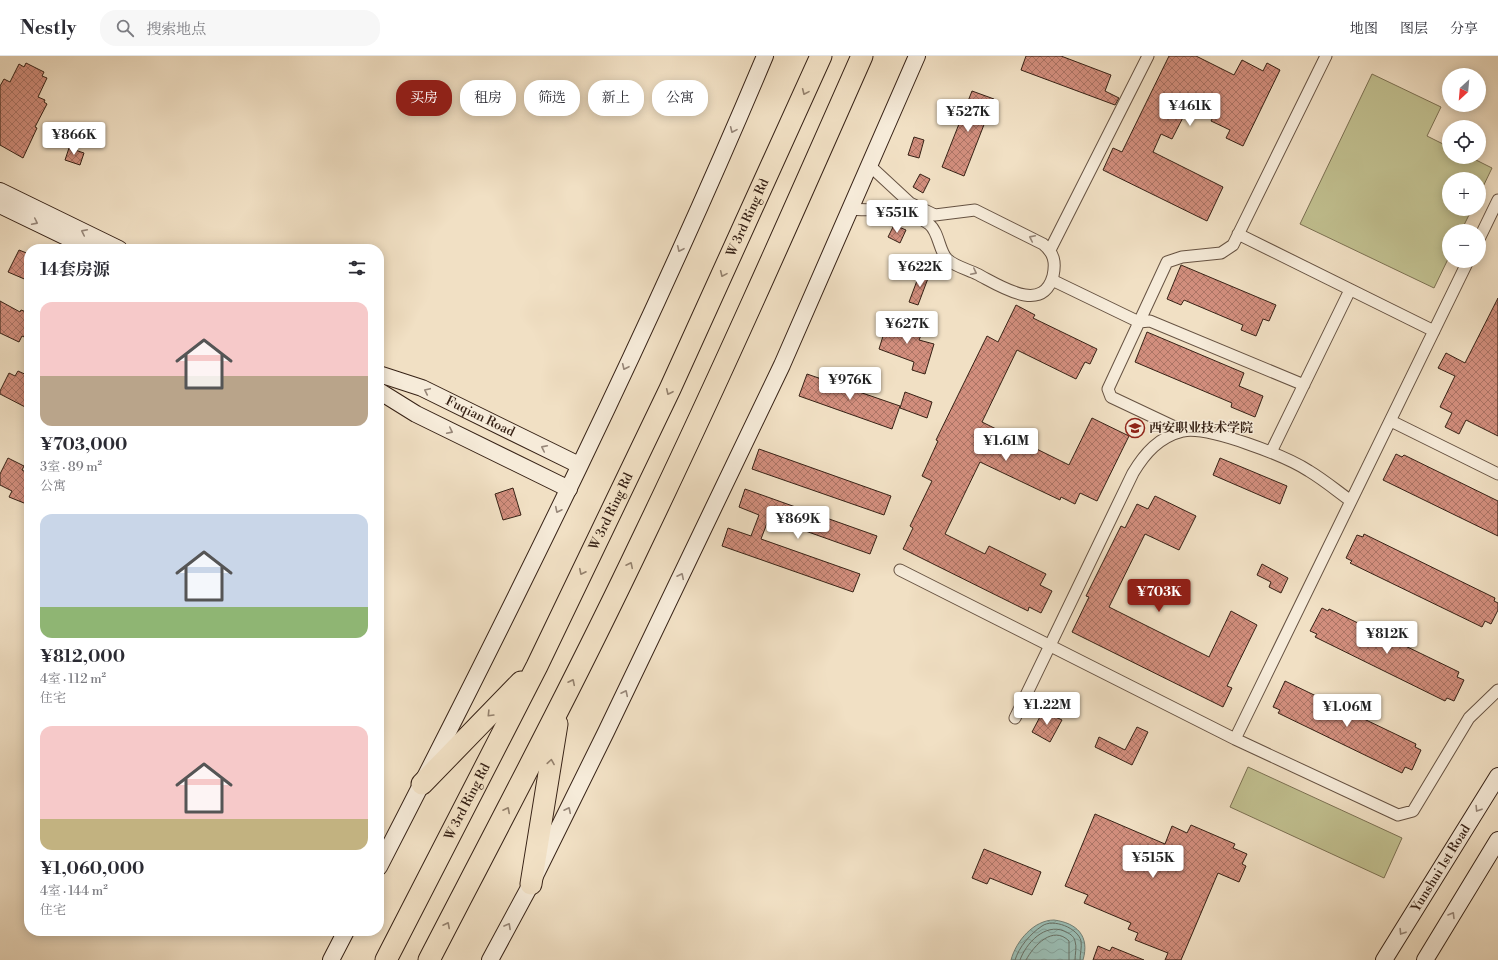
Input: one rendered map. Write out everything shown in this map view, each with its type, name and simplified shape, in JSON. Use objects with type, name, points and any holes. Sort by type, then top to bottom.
[{"type":"highway","name":"W 3rd Ring Rd","points":[[386,960],[537,666],[670,388],[822,56]]},
{"type":"highway","points":[[429,960],[560,706],[644,536],[781,242],[862,56]]},
{"type":"highway","points":[[422,784],[537,666]]},
{"type":"highway","points":[[531,884],[560,706]]},
{"type":"main road","points":[[384,857],[569,489],[688,233],[765,56]]},
{"type":"main road","points":[[490,960],[531,884],[606,732],[778,372],[917,56]]},
{"type":"main road","points":[[0,191],[109,244]]},
{"type":"main road","points":[[0,205],[81,244]]},
{"type":"main road","name":"Fuqian Road","points":[[384,376],[422,388],[579,465]]},
{"type":"main road","name":"Fuqian Road","points":[[384,394],[416,414],[569,489]]},
{"type":"main road","name":"Yunshui 1st Road","points":[[1384,960],[1498,776]]},
{"type":"main road","points":[[1425,960],[1498,840]]},
{"type":"main road","points":[[331,960],[343,936]]},
{"type":"street","points":[[1050,250],[1148,56]]},
{"type":"street","points":[[1326,56],[1233,245],[1221,253],[1182,257],[1167,262],[1108,389],[1111,397],[1183,431],[1221,435],[1271,452],[1309,470],[1351,501]]},
{"type":"street","points":[[850,209],[905,213],[930,225],[947,259],[1019,295],[1035,296],[1045,290],[1052,280],[1056,265],[1050,250],[1043,244],[975,210],[935,215],[910,203],[869,165]]},
{"type":"street","points":[[1486,225],[1498,200]]},
{"type":"street","points":[[1238,234],[1434,332]]},
{"type":"street","points":[[1236,739],[1465,268]]},
{"type":"street","points":[[1052,280],[1139,322],[1150,321],[1304,385]]},
{"type":"street","points":[[1271,452],[1350,290]]},
{"type":"street","points":[[1391,420],[1498,474]]},
{"type":"street","points":[[1015,718],[1133,473],[1144,454],[1159,441],[1183,431]]},
{"type":"street","points":[[900,570],[1236,739],[1398,815],[1413,811],[1469,718],[1498,690]]},
{"type":"shaded area","points":[[1372,74],[1441,107],[1427,136],[1442,144],[1442,164],[1484,164],[1492,168],[1486,180],[1486,172],[1442,172],[1442,216],[1468,216],[1464,224],[1442,224],[1442,268],[1444,268],[1434,288],[1300,224]]},
{"type":"shaded area","points":[[1248,767],[1402,838],[1384,878],[1230,807]]},
{"type":"water","points":[[1054,920],[1069,924],[1080,932],[1085,944],[1083,960],[1011,960],[1017,946],[1027,933],[1040,924]]},
{"type":"building","points":[[1026,56],[1061,56],[1111,75],[1105,91],[1119,98],[1115,105],[1021,70]]},
{"type":"building","points":[[1169,56],[1196,56],[1234,75],[1242,60],[1263,71],[1267,63],[1280,70],[1243,146],[1226,138],[1230,130],[1211,121],[1218,108],[1194,96],[1172,139],[1161,134],[1153,152],[1223,187],[1207,221],[1103,170],[1113,148],[1122,152]]},
{"type":"building","points":[[26,63],[44,72],[42,76],[47,78],[38,97],[45,100],[44,102],[47,104],[35,127],[37,128],[23,158],[0,145],[0,86],[4,79],[10,82],[19,64],[24,67]]},
{"type":"building","points":[[972,91],[994,99],[964,176],[942,167]]},
{"type":"building","points":[[914,137],[924,140],[919,158],[908,155]]},
{"type":"building","points":[[69,148],[84,153],[80,165],[65,160]]},
{"type":"building","points":[[920,174],[930,179],[923,193],[913,187]]},
{"type":"building","points":[[894,225],[906,230],[900,243],[888,237]]},
{"type":"building","points":[[19,250],[24,252],[24,279],[8,272]]},
{"type":"building","points":[[1181,265],[1276,305],[1269,321],[1263,319],[1256,336],[1241,330],[1243,325],[1184,300],[1181,305],[1167,299]]},
{"type":"building","points":[[921,270],[930,273],[918,305],[909,302]]},
{"type":"building","points":[[1498,298],[1498,436],[1466,420],[1459,434],[1445,427],[1452,413],[1440,407],[1455,376],[1438,368],[1446,353],[1465,363]]},
{"type":"building","points":[[0,301],[20,312],[21,310],[24,311],[24,337],[22,336],[19,342],[0,333]]},
{"type":"building","points":[[1016,305],[1035,315],[1033,318],[1097,349],[1090,364],[1085,362],[1076,379],[1017,350],[982,422],[1069,465],[1092,418],[1129,436],[1097,501],[1080,493],[1075,504],[1061,497],[1060,500],[980,462],[945,534],[985,554],[989,546],[1046,574],[1040,585],[1052,591],[1041,613],[1029,607],[1028,611],[903,549],[913,528],[910,526],[932,481],[922,476],[938,441],[936,440],[987,336],[998,342]]},
{"type":"building","points":[[888,320],[923,331],[919,340],[934,344],[925,374],[912,370],[914,362],[879,349]]},
{"type":"building","points":[[1147,332],[1244,373],[1239,386],[1263,396],[1255,417],[1231,407],[1232,403],[1135,362]]},
{"type":"building","points":[[18,371],[24,374],[24,406],[0,394],[9,373],[15,376]]},
{"type":"building","points":[[807,374],[900,406],[892,429],[799,396]]},
{"type":"building","points":[[905,392],[932,402],[927,418],[900,408]]},
{"type":"building","points":[[759,449],[891,496],[884,515],[752,469]]},
{"type":"building","points":[[1396,454],[1402,457],[1404,455],[1498,501],[1498,536],[1383,480]]},
{"type":"building","points":[[8,458],[24,466],[22,470],[24,471],[24,503],[9,497],[12,491],[0,485],[0,474]]},
{"type":"building","points":[[1220,458],[1287,486],[1280,504],[1213,475]]},
{"type":"building","points":[[513,488],[521,515],[503,520],[495,494]]},
{"type":"building","points":[[745,489],[877,536],[870,554],[769,518],[761,539],[860,574],[853,592],[722,546],[728,528],[751,536],[759,515],[739,507]]},
{"type":"building","points":[[1155,496],[1196,516],[1179,550],[1145,534],[1109,607],[1209,657],[1231,611],[1257,625],[1227,686],[1232,688],[1223,707],[1072,632],[1089,597],[1086,596],[1121,526],[1125,528],[1137,504],[1148,509]]},
{"type":"building","points":[[1364,534],[1495,598],[1494,601],[1498,603],[1498,610],[1491,624],[1485,621],[1482,627],[1350,563],[1352,561],[1346,558],[1357,535],[1363,537]]},
{"type":"building","points":[[1262,564],[1288,578],[1281,593],[1269,587],[1271,582],[1257,575]]},
{"type":"building","points":[[1322,608],[1328,611],[1329,609],[1459,672],[1457,677],[1464,680],[1454,701],[1447,698],[1445,701],[1315,637],[1317,634],[1310,631]]},
{"type":"building","points":[[1285,681],[1416,744],[1415,747],[1421,750],[1412,770],[1405,767],[1402,773],[1278,713],[1280,710],[1273,707]]},
{"type":"building","points":[[1043,711],[1062,720],[1050,742],[1032,732]]},
{"type":"building","points":[[1137,727],[1148,732],[1132,765],[1095,747],[1099,737],[1125,750]]},
{"type":"building","points":[[1095,814],[1165,844],[1172,826],[1187,833],[1191,825],[1235,844],[1233,848],[1247,854],[1242,864],[1246,866],[1239,882],[1218,873],[1181,960],[1165,960],[1168,953],[1135,940],[1138,933],[1128,929],[1131,923],[1084,903],[1088,895],[1065,886]]},
{"type":"building","points":[[984,849],[1041,872],[1032,895],[990,878],[987,884],[972,878]]},
{"type":"building","points":[[1098,946],[1110,951],[1112,947],[1144,960],[1093,960]]},
{"type":"place","name":"西安职业技术学院","points":[[1135,428]]}]
